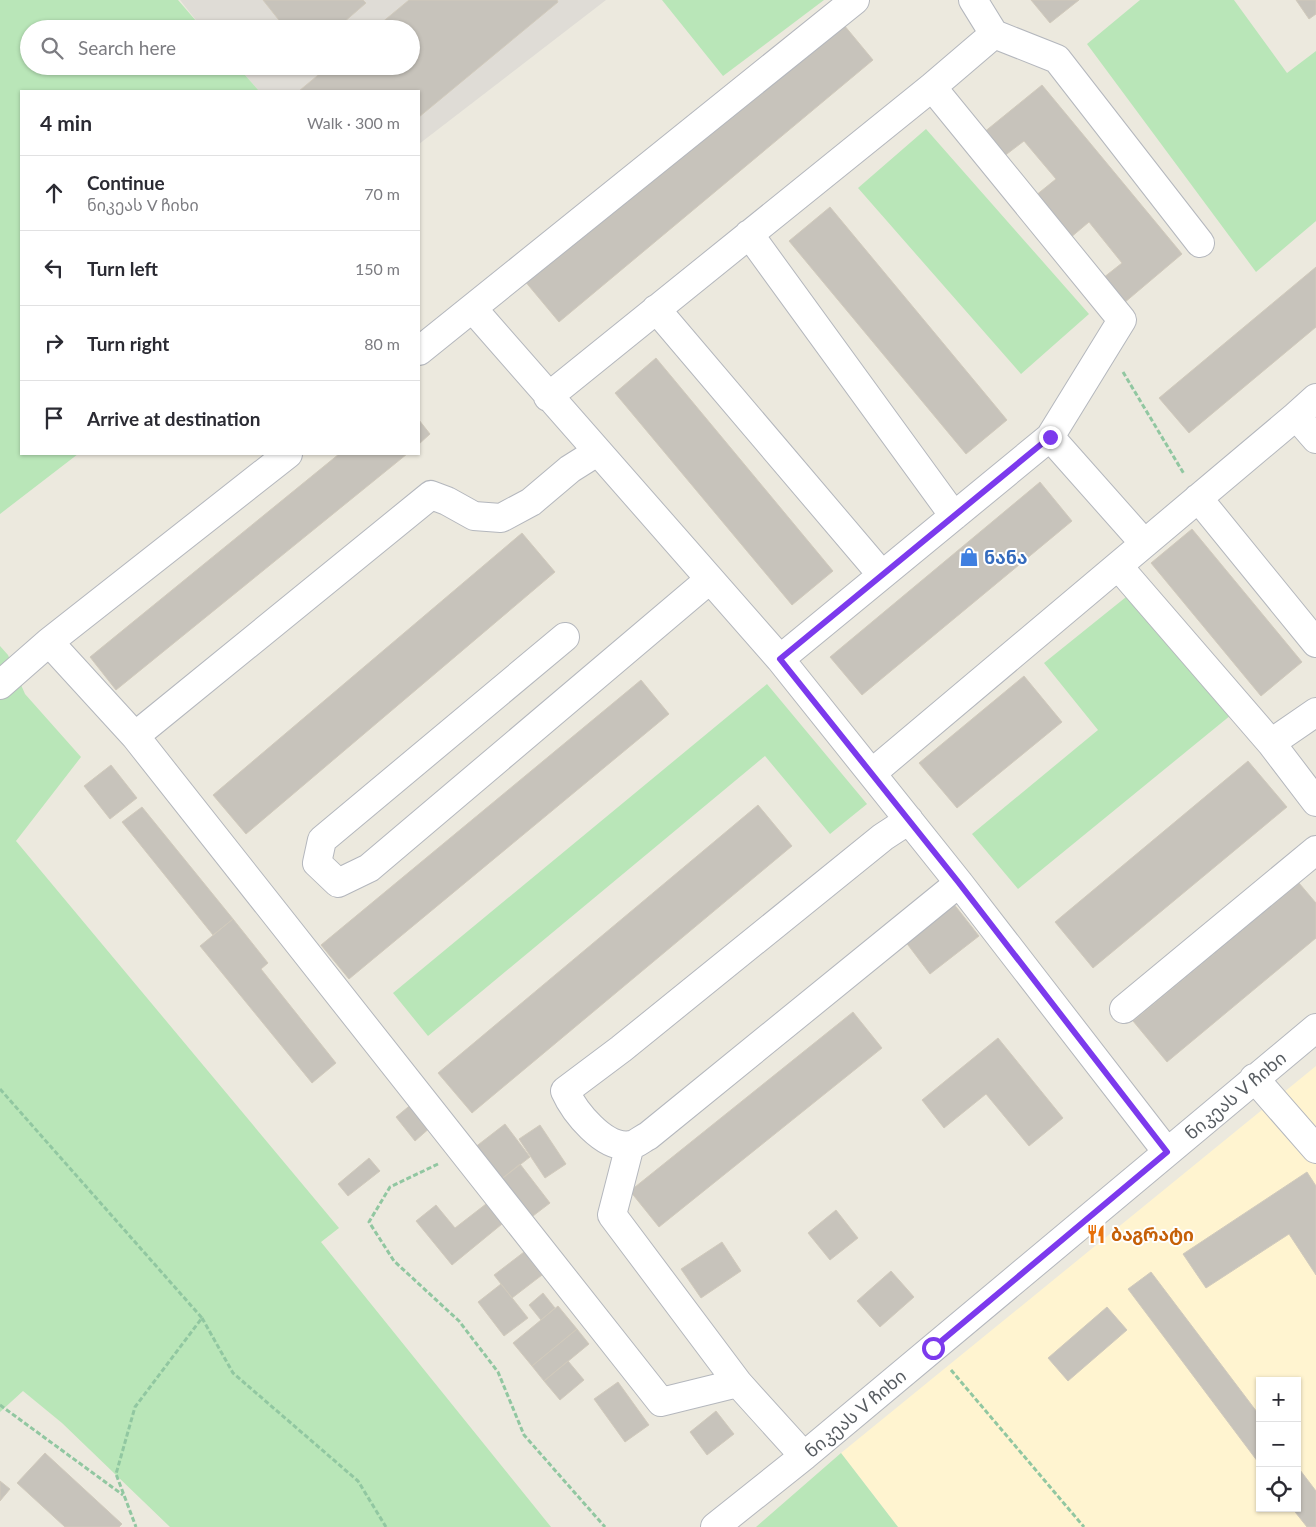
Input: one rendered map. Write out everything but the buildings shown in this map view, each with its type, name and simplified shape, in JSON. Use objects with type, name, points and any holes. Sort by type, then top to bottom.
[{"type":"street","points":[[420,350],[855,0]]},
{"type":"street","points":[[973,0],[994,34],[1057,59],[1200,242]]},
{"type":"street","points":[[548,396],[932,87],[994,34]]},
{"type":"street","points":[[780,659],[1050,437],[1122,320],[932,87]]},
{"type":"street","points":[[749,234],[954,516]]},
{"type":"street","points":[[473,309],[780,659],[959,883],[1167,1152]]},
{"type":"street","points":[[656,309],[882,575]]},
{"type":"street","points":[[872,773],[1306,407],[1316,439]]},
{"type":"street","points":[[1050,437],[1144,543]]},
{"type":"street","points":[[135,736],[431,495],[447,501],[474,516],[501,518],[531,502],[570,469],[597,452]]},
{"type":"street","points":[[0,685],[49,642],[287,455]]},
{"type":"street","points":[[1198,498],[1316,643]]},
{"type":"street","points":[[1118,566],[1271,743],[1316,802]]},
{"type":"street","points":[[565,638],[322,840],[317,863],[338,884],[368,868],[709,580]]},
{"type":"street","points":[[49,642],[135,736],[661,1402],[738,1383]]},
{"type":"street","points":[[1271,743],[1316,712]]},
{"type":"street","points":[[909,820],[883,837],[621,1049],[564,1091],[572,1106],[594,1131],[612,1142],[630,1145],[648,1136],[959,883]]},
{"type":"street","points":[[1124,1008],[1316,850]]},
{"type":"street","name":"ნიკეას V ჩიხი","points":[[714,1527],[804,1456],[1316,1028]]},
{"type":"street","points":[[1254,1078],[1316,1150]]},
{"type":"street","points":[[630,1145],[612,1215],[738,1383],[804,1456]]},
{"type":"path","points":[[1106,346],[1198,498]]},
{"type":"path","points":[[0,1089],[202,1318],[233,1373],[358,1481],[386,1527]]},
{"type":"path","points":[[472,1164],[446,1160],[390,1187],[369,1222],[394,1260],[460,1321],[498,1372],[524,1435],[605,1527]]},
{"type":"path","points":[[136,1527],[116,1474],[135,1407],[202,1318]]},
{"type":"path","points":[[933,1348],[1084,1527]]},
{"type":"path","points":[[0,1405],[124,1496]]},
{"type":"shaded area","points":[[180,0],[606,0],[420,143],[420,90],[258,90],[245,75],[420,75],[420,20],[196,20]]},
{"type":"shaded area","points":[[1316,1066],[1316,1527],[898,1527],[841,1453]]},
{"type":"green space","points":[[0,0],[178,0],[195,20],[20,20],[20,75],[245,75],[258,90],[20,90],[20,455],[77,455],[0,514]]},
{"type":"green space","points":[[662,0],[824,0],[723,76]]},
{"type":"green space","points":[[1140,0],[1234,0],[1287,73],[1316,51],[1316,221],[1256,272],[1087,44]]},
{"type":"green space","points":[[926,129],[1089,314],[1021,374],[858,188]]},
{"type":"green space","points":[[1131,593],[1231,715],[1018,889],[972,834],[1098,730],[1044,663]]},
{"type":"green space","points":[[0,646],[8,655],[25,694],[81,757],[16,841],[339,1228],[321,1242],[551,1527],[170,1527],[62,1423],[23,1391],[0,1412]]},
{"type":"green space","points":[[767,684],[867,804],[830,834],[765,756],[428,1036],[393,993]]},
{"type":"green space","points":[[841,1453],[898,1527],[756,1527]]},
{"type":"place","name":"ნანა","points":[[969,557]]},
{"type":"place","name":"ბაგრატი","points":[[1096,1234]]},
{"type":"route","points":[[933,1348],[1167,1152],[959,883],[780,659],[1050,437]]}]
